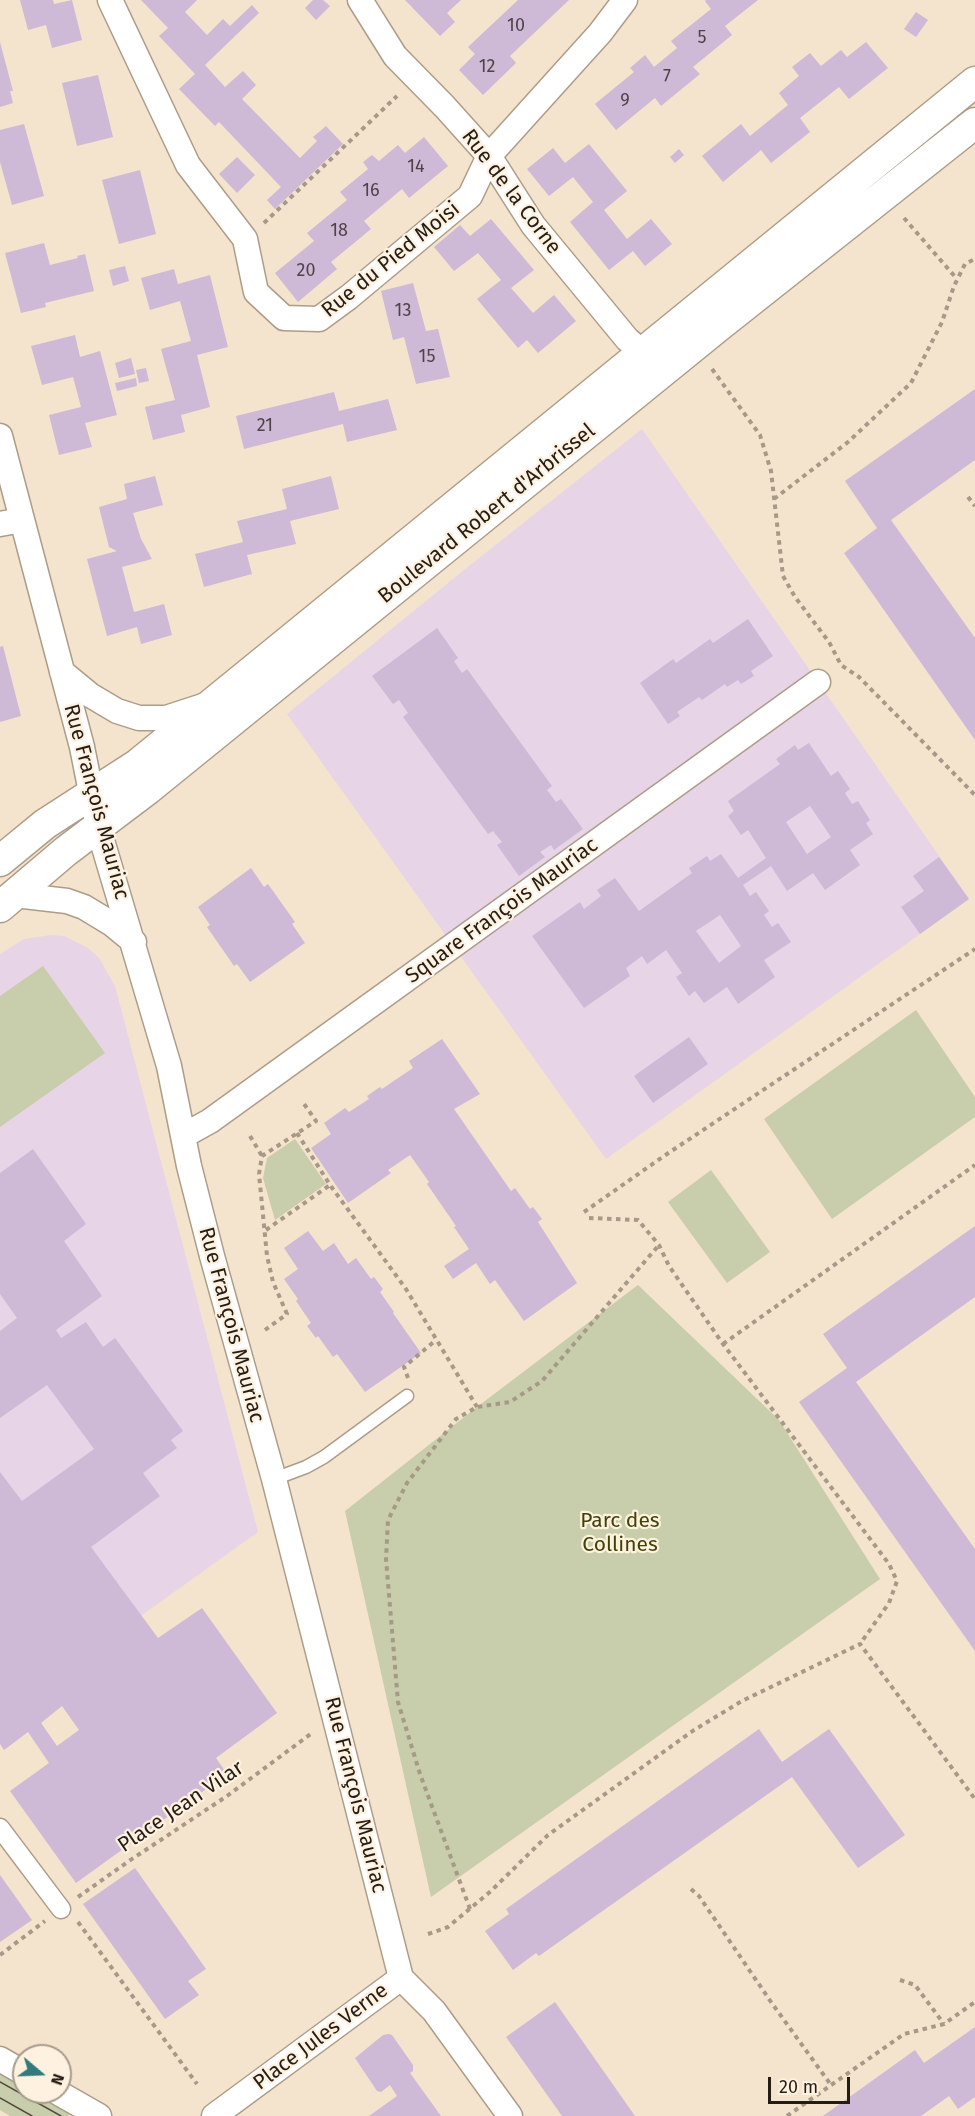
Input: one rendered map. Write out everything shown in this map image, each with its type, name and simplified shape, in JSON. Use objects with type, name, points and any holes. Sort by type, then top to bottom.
[{"type":"street","name":"Rue du Pied Moisi","points":[[110,0],[188,165],[245,239],[256,292],[284,318],[319,319],[349,297],[470,196],[489,156],[600,33],[625,0]]},
{"type":"street","name":"Rue de la Corne","points":[[360,0],[395,56],[489,156],[533,225],[627,339],[643,353]]},
{"type":"street","name":"Boulevard Robert d'Arbrissel","points":[[0,861],[45,824],[133,768],[975,82]]},
{"type":"street","name":"Boulevard Robert d'Arbrissel","points":[[8,901],[712,332],[975,123]]},
{"type":"street","name":"Rue François Mauriac","points":[[0,436],[11,522],[62,672],[82,747],[98,827],[169,1066],[183,1136],[215,1266],[274,1479],[401,1978]]},
{"type":"street","name":"Rue François Mauriac","points":[[62,672],[117,711],[139,718],[166,718],[211,703]]},
{"type":"street","name":"Square François Mauriac","points":[[183,1136],[210,1121],[818,682]]},
{"type":"street","points":[[8,901],[67,901],[84,907],[112,924],[134,942]]},
{"type":"street","points":[[0,1828],[61,1909]]},
{"type":"street","name":"Place Jules Verne","points":[[214,2116],[401,1978],[434,2011],[510,2116]]},
{"type":"street","points":[[72,2101],[99,2116]]},
{"type":"lane","points":[[274,1479],[306,1467],[324,1457],[407,1396]]},
{"type":"path","points":[[245,239],[416,78]]},
{"type":"path","points":[[903,218],[957,279]]},
{"type":"path","points":[[773,499],[848,442],[911,383],[942,322],[957,279],[965,264],[975,259]]},
{"type":"path","points":[[710,366],[760,435],[771,471],[783,576],[795,597],[829,642],[841,665],[859,677],[975,795]]},
{"type":"path","points":[[968,497],[975,506]]},
{"type":"path","points":[[584,1212],[975,949]]},
{"type":"path","points":[[262,1156],[316,1121],[302,1101]]},
{"type":"path","points":[[297,1133],[330,1185],[406,1289],[477,1407]]},
{"type":"path","points":[[250,1136],[262,1156],[259,1174],[267,1256],[273,1282],[287,1314],[265,1330]]},
{"type":"path","points":[[723,1344],[975,1165]]},
{"type":"path","points":[[266,1230],[330,1185]]},
{"type":"path","points":[[428,1934],[448,1927],[491,1891],[548,1834],[694,1730],[742,1701],[860,1644],[889,1603],[897,1581],[889,1564],[723,1344],[669,1266],[659,1245],[638,1220],[589,1218]]},
{"type":"path","points":[[470,1909],[420,1773],[398,1702],[386,1559],[388,1520],[407,1483],[456,1419],[477,1407],[510,1402],[542,1381],[659,1245]]},
{"type":"path","points":[[407,1396],[411,1385],[404,1366],[436,1340]]},
{"type":"path","points":[[860,1644],[975,1799]]},
{"type":"path","name":"Place Jean Vilar","points":[[0,1954],[129,1861],[227,1796],[317,1729]]},
{"type":"path","points":[[691,1889],[699,1896],[831,2085]]},
{"type":"path","points":[[61,1909],[81,1924],[197,2084]]},
{"type":"path","points":[[900,1980],[915,1985],[944,2024]]},
{"type":"path","points":[[787,2116],[904,2034],[944,2024],[975,2002]]},
{"type":"shaded area","points":[[642,429],[969,899],[606,1159],[287,714]]},
{"type":"shaded area","points":[[51,935],[64,936],[88,948],[99,958],[115,986],[258,1532],[50,1681],[0,1613],[0,954],[24,939]]},
{"type":"green space","points":[[43,966],[105,1053],[0,1127],[0,996]]},
{"type":"green space","points":[[916,1010],[975,1097],[975,1117],[832,1219],[764,1119]]},
{"type":"green space","points":[[295,1139],[326,1184],[275,1220],[263,1178],[267,1158]]},
{"type":"green space","points":[[711,1170],[770,1252],[727,1283],[668,1202]]},
{"type":"green space","name":"Parc des Collines","points":[[638,1285],[779,1420],[880,1579],[431,1897],[345,1511]]},
{"type":"green space","points":[[0,2070],[12,2076],[12,2104],[60,2104],[71,2110],[68,2116],[10,2116],[0,2110]]},
{"type":"building","points":[[20,0],[53,0],[54,4],[72,0],[82,40],[52,48],[46,25],[28,30]]},
{"type":"building","points":[[141,0],[197,0],[185,12],[207,35],[223,19],[230,26],[252,5],[259,13],[205,65],[225,87],[243,71],[256,85],[242,99],[300,158],[317,141],[313,137],[326,126],[343,144],[275,209],[267,200],[281,187],[219,122],[215,126],[179,89],[195,74],[159,36],[168,28]]},
{"type":"building","points":[[313,0],[323,0],[330,6],[316,20],[305,8]]},
{"type":"building","points":[[405,0],[461,0],[447,13],[455,22],[440,36]]},
{"type":"building","points":[[518,0],[569,0],[510,56],[516,63],[483,95],[459,70],[475,54],[468,47]]},
{"type":"building","points":[[706,0],[758,0],[725,26],[732,35],[693,67],[700,74],[661,106],[655,98],[616,130],[595,104],[634,72],[630,68],[645,55],[654,67],[677,48],[671,41],[711,9]]},
{"type":"building","points":[[916,12],[928,20],[916,37],[904,29]]},
{"type":"building","points":[[0,42],[13,91],[10,91],[13,103],[0,107]]},
{"type":"building","points":[[866,42],[888,68],[849,99],[839,87],[800,118],[810,132],[771,163],[761,150],[723,182],[702,156],[741,124],[750,136],[788,105],[779,93],[799,76],[792,67],[810,53],[821,66],[841,50],[847,57]]},
{"type":"building","points":[[98,75],[113,137],[77,146],[62,83]]},
{"type":"building","points":[[24,124],[44,196],[12,205],[0,162],[0,130]]},
{"type":"building","points":[[424,137],[448,166],[409,198],[402,189],[364,221],[371,229],[331,262],[337,269],[298,302],[275,273],[314,241],[307,233],[347,200],[340,192],[368,169],[363,162],[372,155],[379,161],[398,145],[405,153]]},
{"type":"building","points":[[589,144],[627,191],[604,210],[627,239],[651,219],[672,244],[645,266],[633,251],[609,270],[570,222],[593,202],[573,177],[549,196],[527,169],[553,148],[565,163]]},
{"type":"building","points":[[679,149],[684,155],[675,163],[670,157]]},
{"type":"building","points":[[237,157],[255,175],[237,193],[219,174]]},
{"type":"building","points":[[140,170],[156,234],[119,244],[102,180]]},
{"type":"building","points":[[491,219],[534,270],[511,288],[533,313],[554,295],[576,321],[538,353],[527,340],[518,348],[477,299],[501,280],[478,253],[454,271],[434,247],[460,225],[470,236]]},
{"type":"building","points":[[44,243],[50,265],[85,254],[94,291],[45,303],[46,307],[21,313],[5,253]]},
{"type":"building","points":[[125,266],[129,281],[113,286],[109,270]]},
{"type":"building","points":[[174,269],[178,284],[210,275],[228,347],[197,355],[210,407],[181,415],[185,432],[153,440],[145,407],[175,400],[161,349],[191,341],[180,301],[150,310],[141,278]]},
{"type":"building","points":[[413,283],[426,331],[438,329],[450,377],[416,384],[404,337],[393,340],[381,291]]},
{"type":"building","points":[[75,335],[80,357],[100,351],[117,415],[85,423],[92,447],[59,455],[49,415],[81,407],[73,377],[42,385],[31,346]]},
{"type":"building","points":[[131,358],[135,374],[119,378],[115,363]]},
{"type":"building","points":[[146,368],[149,381],[139,383],[136,370]]},
{"type":"building","points":[[136,378],[137,386],[117,391],[115,383]]},
{"type":"building","points":[[975,389],[975,460],[891,520],[975,638],[975,740],[844,553],[877,528],[845,481]]},
{"type":"building","points":[[334,392],[339,411],[388,399],[397,430],[347,442],[343,424],[244,449],[236,416]]},
{"type":"building","points":[[155,476],[163,505],[133,513],[141,539],[152,559],[122,567],[134,612],[164,604],[172,635],[141,644],[137,627],[107,636],[87,559],[117,551],[109,547],[99,507],[127,499],[124,484]]},
{"type":"building","points":[[331,476],[339,509],[290,521],[296,544],[247,555],[252,574],[204,587],[195,554],[243,542],[237,521],[287,509],[282,489]]},
{"type":"building","points":[[748,619],[773,656],[751,671],[754,676],[741,684],[738,680],[727,687],[725,684],[702,700],[699,697],[677,712],[680,716],[668,724],[640,683],[673,659],[676,663],[710,639],[713,643]]},
{"type":"building","points":[[437,628],[458,658],[454,661],[462,673],[467,669],[552,786],[547,790],[556,802],[561,799],[583,829],[554,850],[551,845],[540,852],[545,857],[519,876],[497,845],[502,842],[493,831],[488,834],[403,717],[408,713],[399,700],[393,704],[372,676]]},
{"type":"building","points":[[3,646],[21,716],[0,722],[0,647]]},
{"type":"building","points":[[809,743],[831,776],[838,771],[850,789],[845,793],[852,804],[858,801],[870,820],[866,823],[873,834],[850,850],[860,865],[825,890],[813,873],[787,891],[771,866],[743,885],[750,896],[756,892],[769,911],[764,915],[772,927],[778,923],[791,942],[764,960],[775,977],[738,1004],[727,987],[704,1003],[695,991],[689,996],[676,977],[682,973],[666,950],[647,964],[642,956],[626,968],[630,976],[584,1008],[532,936],[580,902],[584,909],[601,896],[597,890],[615,878],[639,911],[692,873],[689,868],[707,856],[710,861],[721,854],[738,878],[766,858],[748,830],[741,835],[728,816],[734,811],[728,801],[780,764],[776,759],[795,745],[798,750]],"holes":[[[810,806],[831,837],[807,854],[786,822]],[[720,915],[741,946],[719,963],[696,931]]]},
{"type":"building","points":[[939,857],[969,899],[920,934],[901,907],[924,891],[913,876]]},
{"type":"building","points":[[251,868],[264,887],[268,884],[295,922],[292,924],[305,943],[250,982],[237,964],[234,966],[207,927],[210,925],[198,907]]},
{"type":"building","points":[[689,1037],[708,1064],[653,1103],[634,1076]]},
{"type":"building","points":[[442,1039],[480,1094],[454,1109],[511,1191],[515,1188],[530,1209],[533,1207],[542,1219],[538,1222],[577,1283],[524,1321],[495,1280],[490,1284],[476,1263],[453,1279],[444,1266],[469,1249],[410,1155],[388,1170],[391,1173],[348,1203],[311,1148],[331,1134],[324,1123],[345,1108],[349,1112],[369,1099],[367,1096],[380,1087],[382,1089],[413,1068],[409,1061]]},
{"type":"building","points":[[33,1149],[86,1224],[64,1241],[102,1296],[56,1330],[61,1338],[86,1322],[103,1347],[115,1338],[183,1431],[171,1440],[177,1448],[143,1473],[160,1496],[91,1547],[158,1638],[202,1608],[277,1713],[216,1758],[227,1774],[76,1883],[10,1791],[49,1763],[28,1732],[4,1750],[0,1744],[0,1472],[22,1501],[94,1449],[47,1385],[0,1418],[0,1331],[17,1318],[0,1294],[0,1173]],"holes":[[[62,1706],[79,1730],[57,1746],[41,1723]]]},
{"type":"building","points":[[975,1226],[975,1297],[856,1382],[975,1549],[975,1651],[799,1402],[847,1368],[823,1334]]},
{"type":"building","points":[[308,1231],[323,1251],[334,1243],[348,1264],[356,1258],[371,1279],[374,1277],[383,1289],[380,1292],[421,1353],[365,1392],[337,1354],[333,1357],[318,1336],[316,1338],[307,1326],[311,1323],[284,1279],[298,1269],[284,1248]]},
{"type":"building","points":[[759,1729],[782,1762],[829,1729],[905,1835],[858,1868],[792,1777],[539,1956],[536,1953],[513,1970],[485,1931],[509,1914],[506,1909]]},
{"type":"building","points":[[135,1868],[206,1969],[188,1981],[199,1995],[165,2019],[83,1904]]},
{"type":"building","points":[[0,1875],[32,1920],[0,1942]]},
{"type":"building","points":[[555,2002],[635,2116],[562,2116],[506,2037]]},
{"type":"building","points":[[975,2027],[975,2097],[958,2109],[949,2096],[921,2116],[823,2116],[915,2050],[924,2063]]},
{"type":"building","points":[[389,2034],[413,2065],[413,2071],[410,2073],[441,2116],[369,2116],[397,2096],[390,2085],[381,2092],[377,2091],[355,2058],[383,2035]]},
{"type":"tram line","points":[[0,2082],[61,2116]]},
{"type":"tram line","points":[[0,2098],[32,2116]]}]
